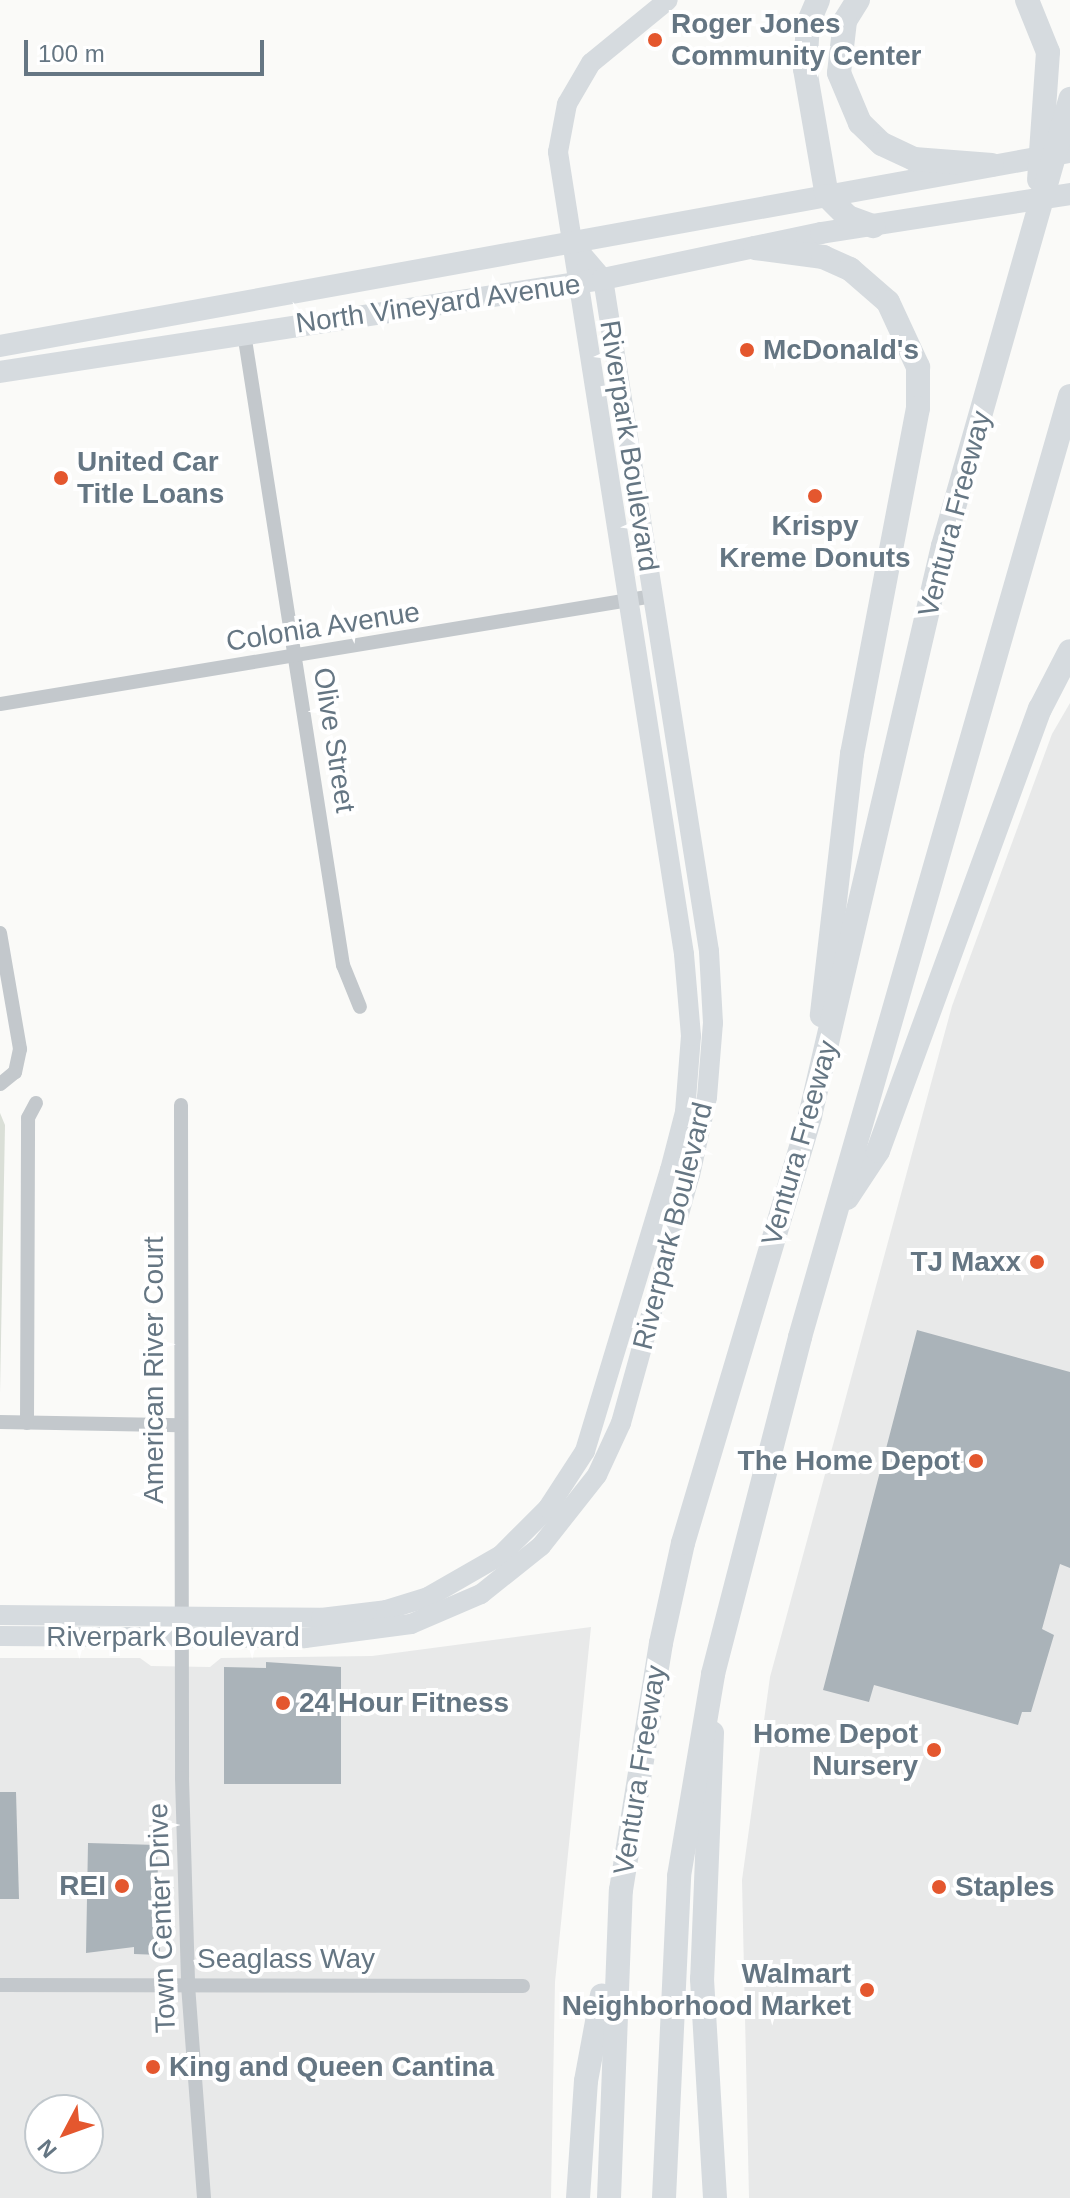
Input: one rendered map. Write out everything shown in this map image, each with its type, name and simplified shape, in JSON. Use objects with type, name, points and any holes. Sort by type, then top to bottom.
[{"type":"highway","points":[[818,0],[808,24],[805,69],[827,196],[848,217],[873,226]]},
{"type":"highway","points":[[858,0],[845,21],[839,73],[860,123],[882,144],[914,159],[992,165]]},
{"type":"highway","points":[[1027,0],[1048,52],[1039,215]]},
{"type":"highway","name":"Ventura Freeway","points":[[609,2198],[621,1890],[643,1732],[683,1543],[810,1116],[943,546],[1070,99]]},
{"type":"highway","points":[[755,248],[823,257],[871,284],[904,326],[920,389],[852,754],[810,1116]]},
{"type":"highway","name":"Ventura Freeway","points":[[664,2198],[679,1876],[713,1674],[833,1221],[1070,396]]},
{"type":"highway","points":[[833,1221],[878,1151],[1040,709],[1070,651]]},
{"type":"highway","points":[[713,1674],[702,1979],[715,2198]]},
{"type":"highway","points":[[578,2198],[586,2081],[621,1890]]},
{"type":"main road","points":[[827,196],[1070,152]]},
{"type":"main road","name":"North Vineyard Avenue","points":[[0,372],[603,279],[873,226],[1070,194]]},
{"type":"main road","name":"North Vineyard Avenue","points":[[0,346],[574,245],[827,196]]},
{"type":"main road","points":[[244,333],[251,323],[324,305],[359,282]]},
{"type":"street","points":[[574,245],[558,152],[567,104],[599,54],[668,0]]},
{"type":"street","name":"Riverpark Boulevard","points":[[0,1615],[341,1636],[445,1611],[481,1594],[541,1546],[597,1475],[621,1423],[690,1175],[707,1097],[713,1023],[709,951],[603,279],[574,245]]},
{"type":"street","name":"Riverpark Boulevard","points":[[0,1636],[353,1616],[428,1597],[469,1577],[526,1532],[585,1451],[674,1156],[691,1036],[684,954],[574,283],[574,245]]},
{"type":"street","name":"Olive Street","points":[[244,333],[343,965],[360,1007]]},
{"type":"street","name":"Colonia Avenue","points":[[0,704],[626,604],[653,596]]},
{"type":"street","points":[[0,933],[20,1049],[15,1072],[0,1084]]},
{"type":"street","points":[[27,1423],[28,1118],[36,1103]]},
{"type":"street","name":"American River Court","points":[[180,1626],[181,1105]]},
{"type":"street","points":[[0,1422],[180,1425]]},
{"type":"street","name":"Town Center Drive","points":[[180,1626],[188,1985],[204,2198]]},
{"type":"street","name":"Seaglass Way","points":[[0,1985],[523,1986]]},
{"type":"shaded area","points":[[1070,703],[1070,2198],[749,2198],[742,1880],[770,1677],[952,1006],[1052,734]]},
{"type":"shaded area","points":[[0,1113],[5,1125],[0,1393]]},
{"type":"shaded area","points":[[591,1627],[555,1982],[551,2198],[0,2198],[0,1658],[140,1658],[151,1666],[210,1667],[221,1658],[372,1656]]},
{"type":"building","name":"The Home Depot","points":[[917,1330],[1070,1372],[1070,1568],[1060,1564],[1042,1629],[1054,1635],[1031,1712],[1022,1712],[1018,1725],[874,1685],[869,1702],[823,1690]]},
{"type":"building","name":"24 Hour Fitness","points":[[266,1662],[341,1667],[341,1784],[224,1784],[224,1667],[266,1668]]},
{"type":"building","points":[[0,1792],[16,1792],[19,1899],[0,1899]]},
{"type":"building","name":"REI","points":[[88,1843],[157,1845],[160,1955],[134,1954],[134,1947],[86,1953]]},
{"type":"place","name":"Roger Jones Community Center","points":[[655,40]]},
{"type":"place","name":"McDonald's","points":[[747,350]]},
{"type":"place","name":"United Car Title Loans","points":[[61,478]]},
{"type":"place","name":"Krispy Kreme Donuts","points":[[815,496]]},
{"type":"place","name":"TJ Maxx","points":[[1037,1262]]},
{"type":"place","name":"The Home Depot","points":[[976,1461]]},
{"type":"place","name":"24 Hour Fitness","points":[[283,1703]]},
{"type":"place","name":"Home Depot Nursery","points":[[934,1750]]},
{"type":"place","name":"REI","points":[[122,1886]]},
{"type":"place","name":"Staples","points":[[939,1887]]},
{"type":"place","name":"Walmart Neighborhood Market","points":[[867,1990]]},
{"type":"place","name":"King and Queen Cantina","points":[[153,2067]]}]
